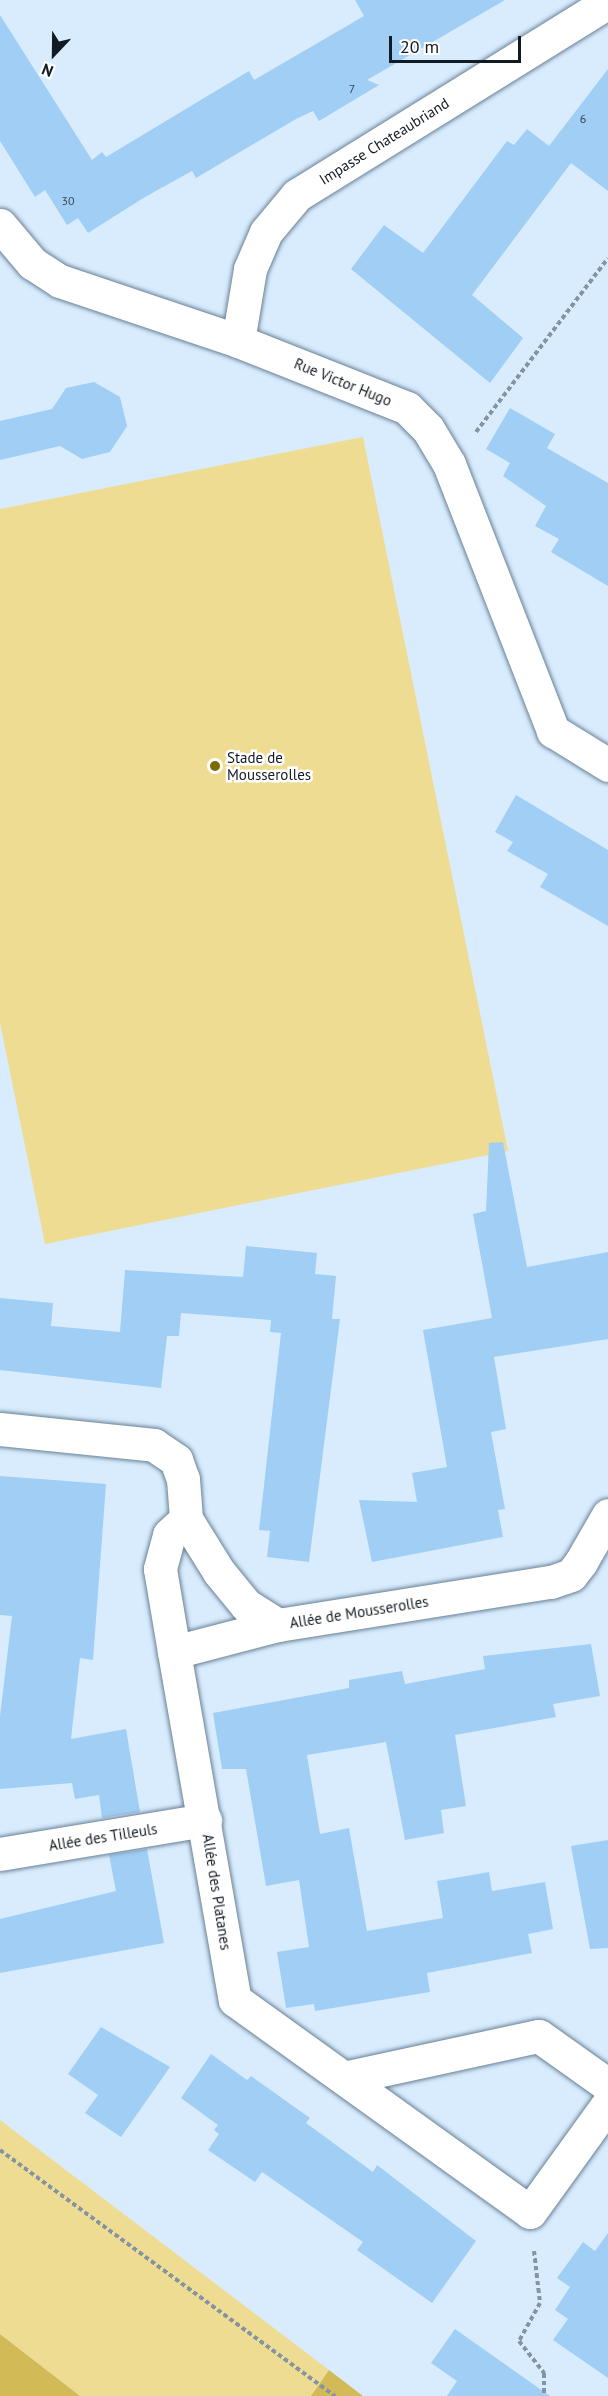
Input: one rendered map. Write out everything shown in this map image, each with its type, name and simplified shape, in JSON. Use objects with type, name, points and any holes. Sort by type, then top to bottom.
[{"type":"street","name":"Impasse Chateaubriand","points":[[238,341],[250,269],[266,232],[297,195],[608,2]]},
{"type":"street","name":"Rue Victor Hugo","points":[[0,225],[32,263],[60,281],[238,341],[407,408],[428,429],[449,464],[553,731],[608,765]]},
{"type":"street","points":[[0,1429],[154,1445],[176,1460],[183,1479],[186,1519]]},
{"type":"street","name":"Allée de Mousserolles","points":[[186,1519],[246,1605],[278,1625],[551,1582],[571,1575],[608,1515]]},
{"type":"street","name":"Allée des Platanes","points":[[186,1519],[169,1535],[160,1569],[235,2000],[530,2212]]},
{"type":"street","points":[[174,1652],[278,1625]]},
{"type":"street","name":"Allée des Tilleuls","points":[[0,1854],[205,1820]]},
{"type":"street","points":[[344,2078],[539,2036],[608,2085]]},
{"type":"street","points":[[530,2212],[608,2104]]},
{"type":"path","points":[[449,464],[608,258]]},
{"type":"path","points":[[0,2150],[335,2396]]},
{"type":"path","points":[[530,2212],[540,2303],[519,2341],[544,2373],[544,2396]]},
{"type":"shaded area","name":"Stade de Mousserolles","points":[[363,437],[508,1151],[45,1244],[0,1023],[0,509]]},
{"type":"shaded area","points":[[0,2120],[329,2370],[311,2396],[80,2396],[0,2334]]},
{"type":"shaded area","points":[[0,2334],[80,2396],[0,2396]]},
{"type":"shaded area","points":[[329,2370],[363,2396],[311,2396]]},
{"type":"building","points":[[355,0],[505,0],[367,80],[379,85],[319,121],[313,111],[296,119],[196,178],[192,171],[88,233],[78,218],[67,225],[45,190],[35,197],[0,141],[0,15],[92,160],[102,152],[106,157],[249,71],[254,80],[364,16]]},
{"type":"building","points":[[608,69],[608,191],[571,163],[472,295],[523,338],[490,383],[351,269],[384,225],[423,253],[507,141],[514,145],[527,129],[549,146]]},
{"type":"building","points":[[94,382],[120,397],[127,426],[110,452],[82,459],[60,446],[0,460],[0,421],[52,409],[66,388]]},
{"type":"building","points":[[510,408],[555,434],[547,448],[608,483],[608,586],[551,552],[559,539],[535,526],[546,506],[503,476],[510,463],[486,449]]},
{"type":"building","points":[[516,795],[608,850],[608,926],[540,887],[548,874],[507,851],[513,842],[495,832]]},
{"type":"building","points":[[503,1142],[527,1267],[608,1252],[608,1339],[494,1357],[506,1429],[491,1432],[505,1509],[498,1510],[503,1537],[372,1562],[359,1500],[417,1502],[412,1473],[447,1467],[423,1330],[492,1318],[473,1214],[486,1211],[489,1143]]},
{"type":"building","points":[[246,1246],[317,1253],[315,1274],[336,1276],[332,1319],[340,1319],[309,1562],[267,1557],[270,1531],[259,1530],[281,1333],[270,1332],[271,1320],[181,1313],[179,1336],[167,1336],[161,1388],[0,1370],[0,1298],[53,1303],[51,1326],[120,1332],[125,1270],[243,1277]]},
{"type":"building","points":[[0,1476],[106,1484],[93,1660],[80,1658],[71,1739],[126,1729],[140,1812],[102,1818],[99,1795],[75,1799],[72,1783],[0,1789],[0,1716],[12,1616],[0,1615]]},
{"type":"building","points":[[591,1644],[600,1696],[553,1704],[556,1717],[455,1735],[466,1806],[441,1810],[444,1833],[405,1840],[386,1742],[307,1755],[320,1834],[349,1828],[367,1931],[443,1918],[437,1881],[489,1872],[492,1891],[545,1882],[553,1929],[528,1934],[532,1953],[427,1973],[430,1992],[315,2011],[314,2004],[286,2008],[277,1952],[309,1947],[299,1880],[266,1886],[246,1769],[222,1769],[213,1713],[349,1688],[349,1680],[402,1671],[405,1684],[485,1669],[483,1656]]},
{"type":"building","points":[[608,1840],[608,1948],[590,1949],[571,1846]]},
{"type":"building","points":[[147,1849],[164,1943],[0,1973],[0,1919],[116,1891],[109,1855]]},
{"type":"building","points":[[101,2027],[170,2067],[121,2137],[85,2113],[98,2095],[68,2074]]},
{"type":"building","points":[[211,2054],[247,2080],[251,2076],[310,2118],[306,2123],[373,2172],[377,2165],[476,2241],[432,2303],[357,2250],[363,2242],[262,2172],[255,2182],[208,2150],[219,2134],[214,2130],[218,2125],[181,2098]]},
{"type":"building","points":[[608,2233],[608,2378],[553,2340],[568,2319],[555,2310],[570,2287],[557,2278],[583,2242],[595,2251]]},
{"type":"building","points":[[455,2329],[550,2396],[447,2396],[457,2381],[431,2363]]},
{"type":"place","name":"Stade de Mousserolles","points":[[215,766]]}]
